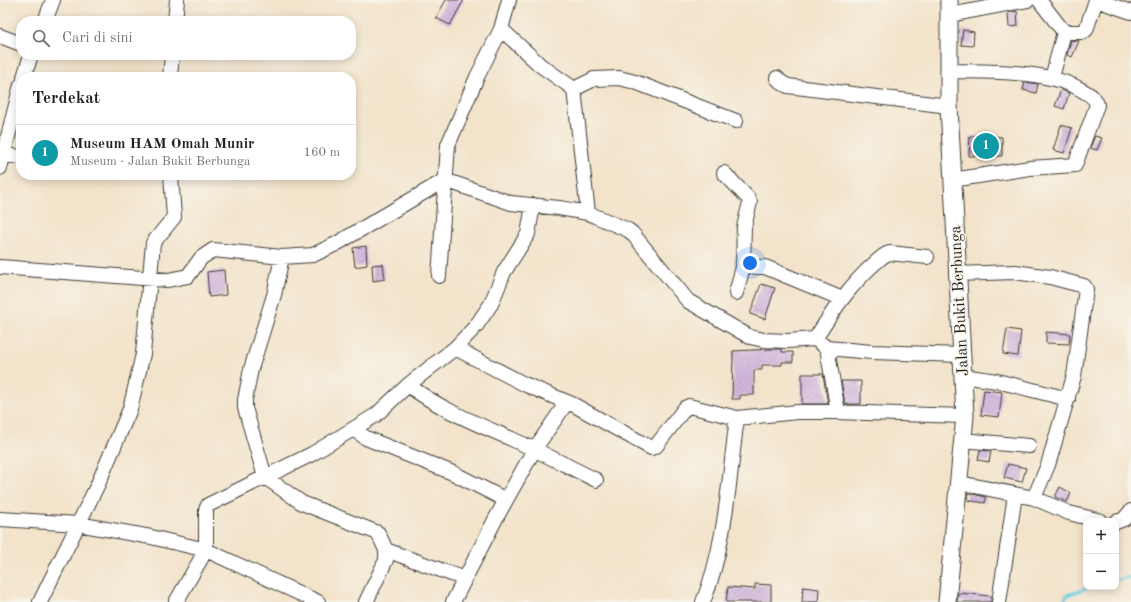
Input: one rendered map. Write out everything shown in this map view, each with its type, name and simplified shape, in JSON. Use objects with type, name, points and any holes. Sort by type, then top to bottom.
[{"type":"main road","name":"Jalan Bukit Berbunga","points":[[947,602],[960,483],[962,440],[965,416],[956,274],[949,106],[950,7]]},
{"type":"street","points":[[46,16],[53,0]]},
{"type":"street","points":[[175,16],[177,0]]},
{"type":"street","points":[[439,276],[448,145],[477,77],[501,29],[509,0]]},
{"type":"street","points":[[950,7],[1028,0]]},
{"type":"street","points":[[1039,0],[1064,32]]},
{"type":"street","points":[[1064,32],[1083,32],[1086,30],[1096,0],[1131,12]]},
{"type":"street","points":[[501,29],[540,65],[562,79],[574,89],[588,213]]},
{"type":"street","points":[[1052,78],[1064,32]]},
{"type":"street","points":[[0,36],[16,42]]},
{"type":"street","points":[[26,72],[29,60]]},
{"type":"street","points":[[170,72],[172,60]]},
{"type":"street","points":[[949,71],[992,72],[1052,78],[1074,85],[1097,102],[1095,112],[1076,164],[1030,168],[952,180]]},
{"type":"street","points":[[574,89],[594,79],[619,78],[635,82],[736,121]]},
{"type":"street","points":[[777,78],[782,84],[788,86],[949,106]]},
{"type":"street","points":[[16,104],[3,152],[16,156]]},
{"type":"street","points":[[724,173],[750,202],[744,227],[743,267],[740,284],[736,293]]},
{"type":"street","points":[[40,602],[78,524],[130,409],[143,354],[154,241],[174,217],[171,180]]},
{"type":"street","points":[[445,180],[506,202],[588,213],[632,232],[688,301],[750,337],[764,340],[814,340],[826,348],[872,352],[961,355]]},
{"type":"street","points":[[0,266],[168,280],[183,278],[191,272],[201,258],[213,250],[282,257],[314,255],[336,244],[445,180]]},
{"type":"street","points":[[176,602],[206,550],[206,510],[208,505],[312,454],[376,415],[408,385],[455,348],[476,326],[491,304],[504,272],[528,234],[533,205]]},
{"type":"street","points":[[814,340],[840,298],[865,272],[888,253],[927,257]]},
{"type":"street","points":[[282,257],[274,295],[251,369],[244,400],[245,408],[265,477],[302,503],[375,531],[378,534],[386,550],[386,560],[366,602]]},
{"type":"street","points":[[743,267],[760,266],[772,269],[840,298]]},
{"type":"street","points":[[956,274],[1015,272],[1050,277],[1085,287],[1086,292],[1074,376],[1048,465],[1034,498]]},
{"type":"street","points":[[455,348],[524,384],[568,402],[651,448],[656,446],[686,407],[695,407],[737,418],[798,412],[965,416]]},
{"type":"street","points":[[826,348],[838,412]]},
{"type":"street","points":[[962,376],[998,380],[1068,399]]},
{"type":"street","points":[[408,385],[422,396],[465,419],[596,480]]},
{"type":"street","points":[[453,602],[534,450],[568,402]]},
{"type":"street","points":[[702,602],[710,585],[716,560],[737,418]]},
{"type":"street","points":[[353,429],[366,438],[453,473],[506,500]]},
{"type":"street","points":[[962,440],[1029,446]]},
{"type":"street","points":[[960,483],[1034,498],[1069,512],[1090,518]]},
{"type":"street","points":[[999,602],[1015,495]]},
{"type":"street","points":[[1119,521],[1124,519],[1131,511]]},
{"type":"street","points":[[0,519],[78,524],[151,537],[206,550],[318,602]]},
{"type":"street","points":[[386,550],[465,579]]},
{"type":"building","points":[[446,0],[464,0],[450,25],[436,18]]},
{"type":"building","points":[[1017,11],[1018,26],[1009,27],[1008,13]]},
{"type":"building","points":[[963,30],[974,32],[973,46],[961,45]]},
{"type":"building","points":[[1071,40],[1079,41],[1072,57],[1067,55]]},
{"type":"building","points":[[1025,82],[1038,84],[1036,93],[1023,90]]},
{"type":"building","points":[[1061,90],[1069,93],[1064,109],[1055,106]]},
{"type":"building","points":[[1061,125],[1072,128],[1064,153],[1053,150]]},
{"type":"building","points":[[970,136],[1002,137],[1002,156],[969,156]]},
{"type":"building","points":[[1095,136],[1102,138],[1097,150],[1090,148]]},
{"type":"building","points":[[366,246],[367,265],[355,267],[353,248]]},
{"type":"building","points":[[383,264],[385,279],[373,281],[372,265]]},
{"type":"building","points":[[224,270],[226,295],[209,297],[207,272]]},
{"type":"building","points":[[761,284],[775,288],[765,319],[750,314]]},
{"type":"building","points":[[1007,329],[1021,331],[1018,356],[1003,354]]},
{"type":"building","points":[[1046,332],[1070,334],[1069,344],[1046,343]]},
{"type":"building","points":[[782,349],[782,352],[793,352],[793,362],[782,362],[782,365],[762,365],[762,370],[754,370],[754,395],[740,395],[740,399],[732,399],[733,351]]},
{"type":"building","points":[[802,374],[823,374],[828,404],[802,404]]},
{"type":"building","points":[[841,381],[861,381],[861,404],[845,404]]},
{"type":"building","points":[[984,390],[1002,392],[999,417],[981,415]]},
{"type":"building","points":[[980,450],[991,451],[989,462],[978,460]]},
{"type":"building","points":[[1008,464],[1026,468],[1022,482],[1004,478]]},
{"type":"building","points":[[1060,487],[1071,493],[1067,502],[1055,497]]},
{"type":"building","points":[[968,493],[986,497],[985,503],[967,500]]},
{"type":"building","points":[[755,584],[771,585],[771,602],[726,602],[728,587],[755,589]]},
{"type":"building","points":[[803,587],[819,589],[818,602],[802,602]]},
{"type":"building","points":[[958,593],[991,596],[991,602],[957,602]]},
{"type":"waterway","points":[[1119,579],[1131,577]]},
{"type":"waterway","points":[[1064,602],[1067,595],[1083,590]]},
{"type":"place","name":"Museum HAM Omah Munir","points":[[986,146]]}]
